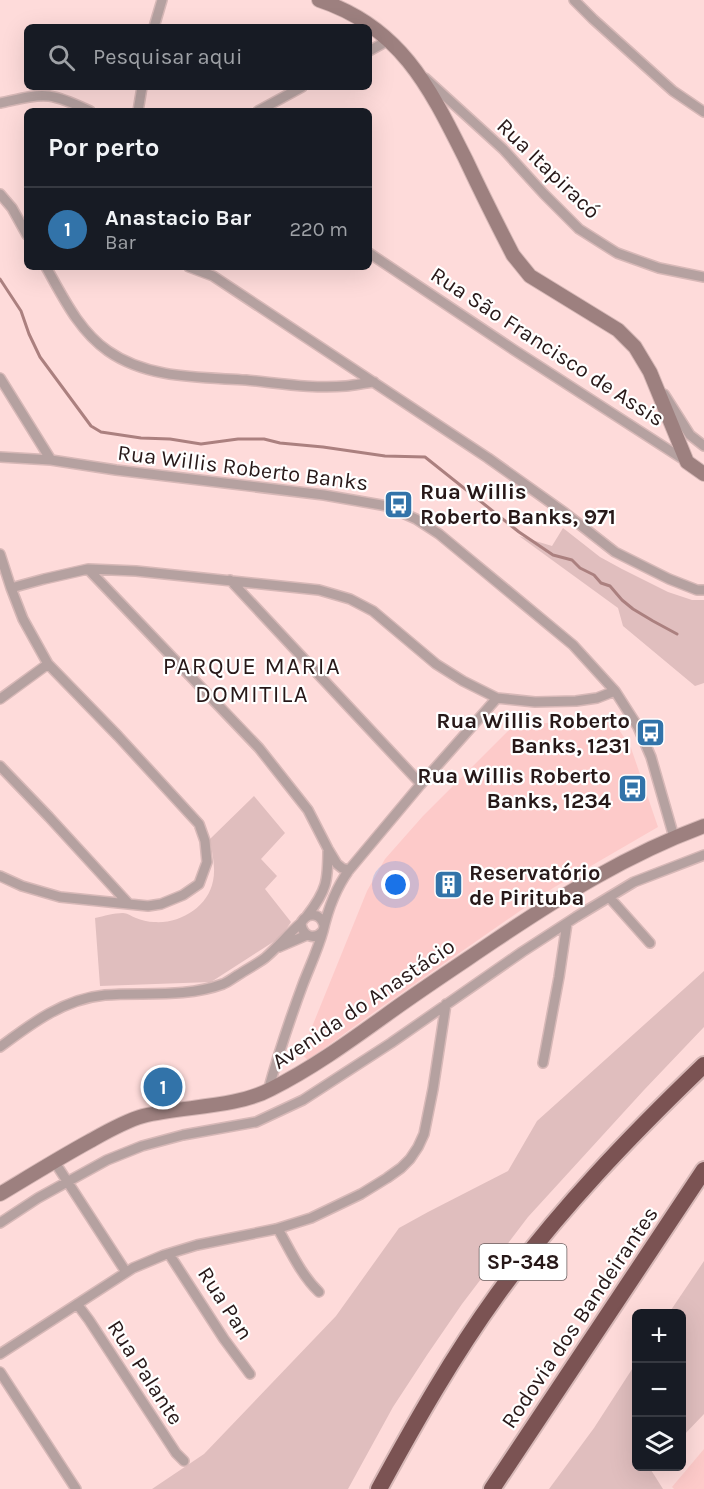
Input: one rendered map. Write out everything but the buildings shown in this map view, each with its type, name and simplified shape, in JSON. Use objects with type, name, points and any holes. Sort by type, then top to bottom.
[{"type":"highway","name":"SP-348","points":[[379,1489],[443,1378],[497,1295],[562,1212],[647,1120],[704,1065]]},
{"type":"highway","name":"Rodovia dos Bandeirantes","points":[[492,1489],[704,1170]]},
{"type":"main road","points":[[319,0],[335,5],[368,24]]},
{"type":"main road","points":[[372,27],[389,40],[417,70],[441,110],[513,255],[530,276],[618,330],[635,347],[650,372],[687,462]]},
{"type":"main road","name":"Rua São Francisco de Assis","points":[[687,462],[704,474]]},
{"type":"main road","name":"Avenida do Anastácio","points":[[0,1194],[107,1131],[141,1116],[241,1100],[268,1091],[309,1069],[555,900],[630,857],[704,826]]},
{"type":"street","points":[[155,24],[162,0]]},
{"type":"street","points":[[574,0],[673,91],[704,112]]},
{"type":"street","points":[[372,49],[389,40]]},
{"type":"street","name":"Rua Itapiracó","points":[[417,70],[502,149],[579,229],[617,253],[659,268],[704,277]]},
{"type":"street","points":[[138,108],[142,90]]},
{"type":"street","points":[[264,108],[296,90]]},
{"type":"street","points":[[0,103],[47,95],[83,108]]},
{"type":"street","points":[[0,194],[12,208],[24,230]]},
{"type":"street","name":"Rua São Francisco de Assis","points":[[372,255],[687,462]]},
{"type":"street","points":[[48,270],[89,335],[109,351],[133,364],[168,374],[313,386],[345,386],[374,382]]},
{"type":"street","points":[[197,270],[213,276],[488,458],[615,552],[669,579],[697,590],[704,590]]},
{"type":"street","points":[[650,372],[690,435],[704,446]]},
{"type":"street","points":[[0,378],[51,460]]},
{"type":"street","name":"Rua Willis Roberto Banks","points":[[0,457],[51,460],[324,495],[387,506],[416,519],[440,534],[573,645],[615,691],[638,727],[651,757],[674,837]]},
{"type":"street","points":[[0,554],[10,588],[23,619],[48,664],[199,824],[205,841],[207,862],[199,884],[183,895],[161,904],[148,906],[60,897],[22,886],[0,876]]},
{"type":"street","points":[[10,588],[88,569],[136,571],[319,590],[350,599],[373,611],[436,664],[497,698],[535,702],[576,700],[597,698],[615,691]]},
{"type":"street","points":[[88,569],[259,748],[308,810],[337,864],[349,870]]},
{"type":"street","points":[[230,580],[421,784]]},
{"type":"street","points":[[0,699],[48,664]]},
{"type":"street","points":[[268,1091],[334,895],[341,881],[421,784],[497,698]]},
{"type":"street","points":[[0,766],[128,903]]},
{"type":"street","points":[[312,962],[309,936],[304,932],[304,920],[324,888],[328,876],[328,849]]},
{"type":"street","name":"Avenida do Anastácio","points":[[0,1223],[38,1198],[107,1160],[142,1146],[256,1122],[303,1100],[609,897],[634,882],[704,855]]},
{"type":"street","points":[[324,888],[341,881]]},
{"type":"street","points":[[609,897],[650,943]]},
{"type":"street","points":[[0,1047],[37,1020],[72,1003],[103,995],[197,991],[224,984],[265,958],[289,933],[312,914],[322,920],[323,928],[319,935],[309,936],[275,949]]},
{"type":"street","points":[[543,1062],[567,923]]},
{"type":"street","points":[[0,1354],[133,1268],[197,1245],[278,1228],[311,1218],[361,1194],[387,1178],[410,1159],[423,1134],[433,1089],[446,1004]]},
{"type":"street","points":[[54,1161],[126,1272]]},
{"type":"street","points":[[278,1228],[302,1269],[319,1292]]},
{"type":"street","name":"Rua Pan","points":[[169,1254],[224,1339],[250,1374]]},
{"type":"street","name":"Rua Palante","points":[[77,1304],[176,1453],[184,1461]]},
{"type":"street","points":[[0,1372],[76,1489]]},
{"type":"shaded area","points":[[563,528],[600,557],[622,569],[668,592],[692,600],[704,600],[704,683],[695,686],[623,626],[618,608],[519,536],[552,546]]},
{"type":"shaded area","points":[[612,719],[631,748],[658,827],[553,888],[308,1060],[301,1054],[367,891],[385,859],[423,816],[514,725]]},
{"type":"shaded area","points":[[254,796],[285,833],[261,859],[277,876],[265,889],[291,922],[281,937],[211,982],[100,986],[95,918],[123,913],[145,921],[164,922],[183,917],[199,906],[210,890],[214,876],[210,839]]},
{"type":"shaded area","points":[[704,971],[704,1027],[528,1217],[462,1304],[427,1355],[393,1407],[348,1489],[152,1489],[204,1454],[336,1316],[399,1228],[508,1171],[537,1121]]},
{"type":"shaded area","points":[[704,1261],[704,1414],[686,1433],[686,1309],[672,1309]]},
{"type":"shaded area","points":[[632,1369],[632,1471],[652,1471],[663,1489],[549,1489],[594,1428]]},
{"type":"shaded area","points":[[704,1449],[704,1489],[674,1489],[672,1487]]},
{"type":"waterway","points":[[0,279],[21,311],[40,357],[91,426],[101,432],[201,444],[238,439],[264,439],[385,456],[425,457],[519,532],[553,555],[572,560],[580,568],[594,575],[601,583],[610,586],[633,609],[677,634]]},
{"type":"place","name":"Rua Willis Roberto Banks, 971","points":[[399,504]]},
{"type":"place","name":"Rua Willis Roberto Banks, 1231","points":[[651,733]]},
{"type":"place","name":"Rua Willis Roberto Banks, 1234","points":[[632,788]]},
{"type":"place","name":"Reservatório de Pirituba","points":[[448,885]]},
{"type":"place","name":"Anastacio Bar","points":[[163,1087]]},
{"type":"district","name":"PARQUE MARIA DOMITILA","points":[[252,680]]}]
